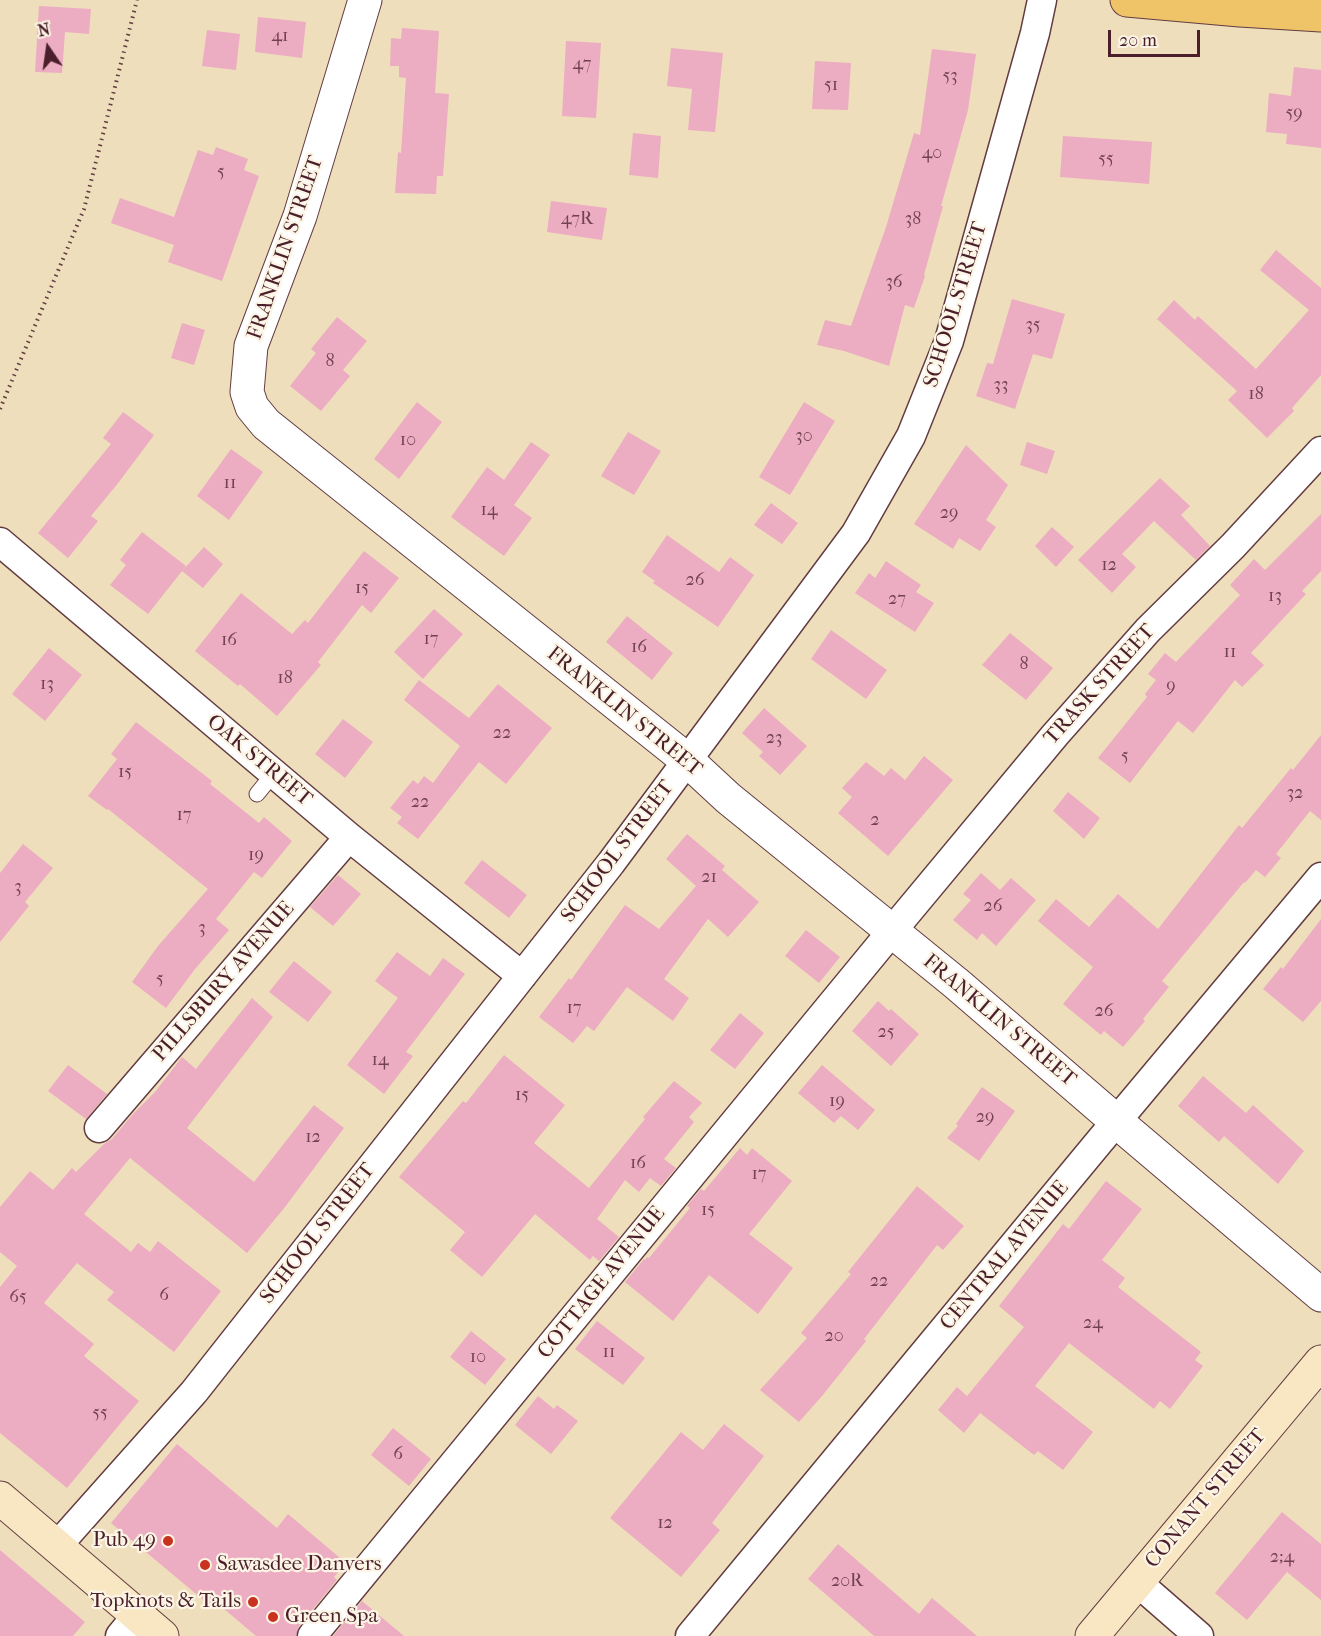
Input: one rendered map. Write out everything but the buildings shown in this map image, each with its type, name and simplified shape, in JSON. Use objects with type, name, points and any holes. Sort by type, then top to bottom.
[{"type":"main road","points":[[1127,0],[1275,6],[1321,15]]},
{"type":"main road","name":"CONANT STREET","points":[[1092,1636],[1321,1362]]},
{"type":"main road","points":[[0,1498],[57,1546],[129,1625],[162,1636]]},
{"type":"street","name":"FRANKLIN STREET","points":[[365,0],[300,216],[251,346],[247,392],[252,408],[266,424],[687,760],[728,798],[957,984],[1321,1295]]},
{"type":"street","name":"SCHOOL STREET","points":[[57,1546],[194,1392],[611,863],[856,533],[911,436],[949,341],[1035,33],[1042,0]]},
{"type":"street","name":"TRASK STREET","points":[[892,931],[1055,735],[1148,630],[1233,546],[1321,451]]},
{"type":"street","name":"OAK STREET","points":[[0,542],[265,783],[349,837],[522,976]]},
{"type":"street","name":"PILLSBURY AVENUE","points":[[99,1128],[349,837]]},
{"type":"street","name":"CENTRAL AVENUE","points":[[690,1636],[1321,877]]},
{"type":"street","name":"COTTAGE AVENUE","points":[[312,1636],[892,931]]},
{"type":"street","points":[[1137,1582],[1199,1636]]},
{"type":"path","points":[[0,409],[84,209],[137,0]]},
{"type":"place","name":"Pub 49","points":[[168,1541]]},
{"type":"place","name":"Sawasdee Danvers","points":[[205,1565]]},
{"type":"place","name":"Topknots & Tails","points":[[253,1602]]},
{"type":"place","name":"Green Spa","points":[[273,1617]]}]
